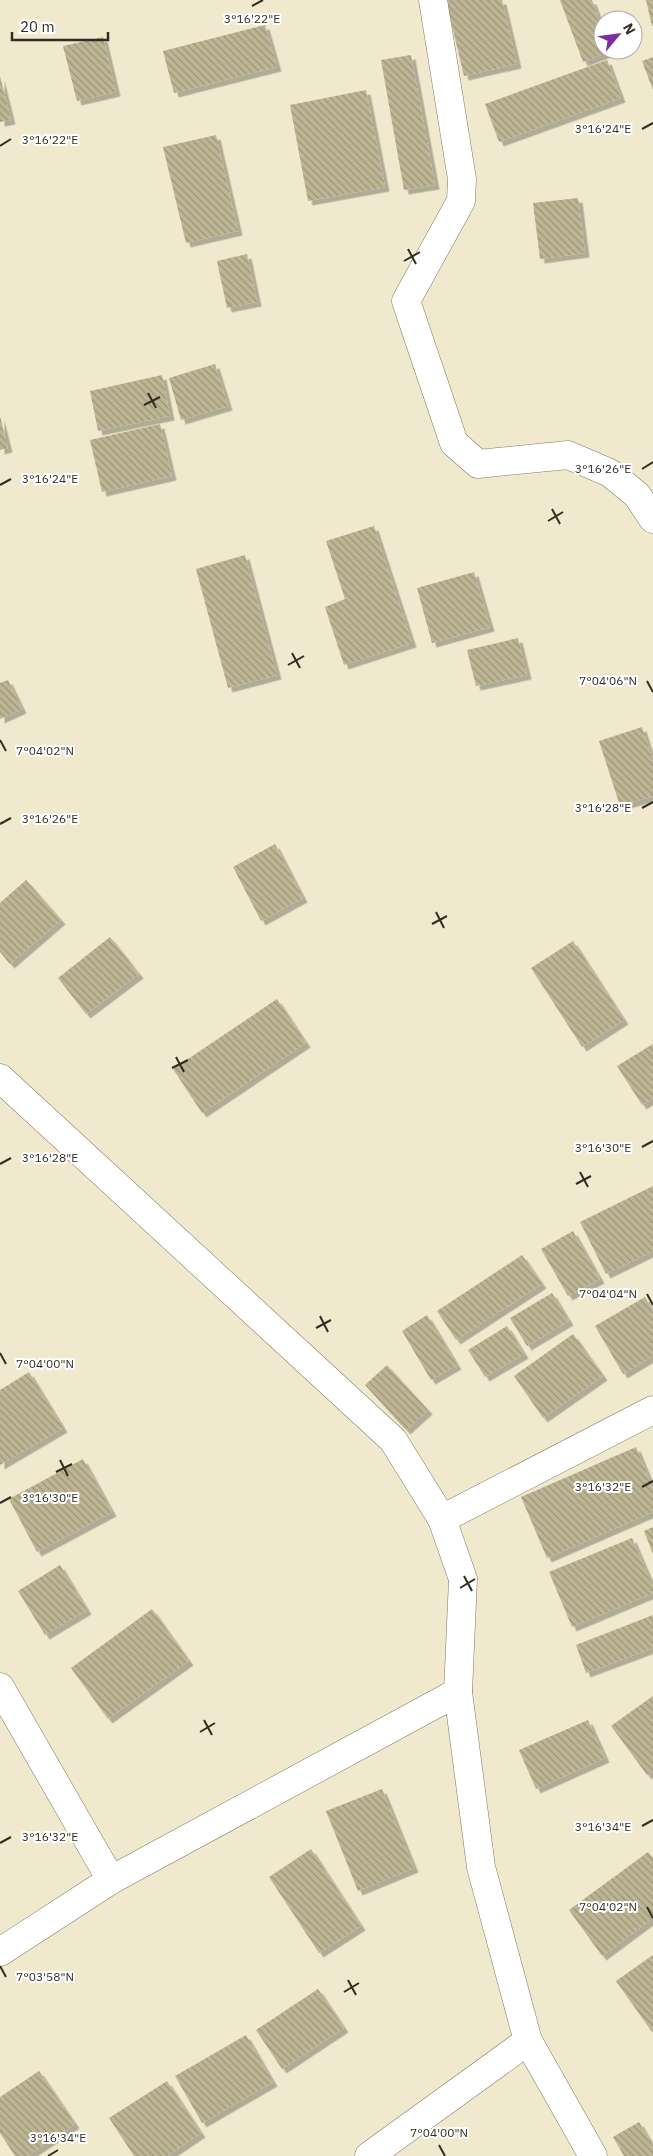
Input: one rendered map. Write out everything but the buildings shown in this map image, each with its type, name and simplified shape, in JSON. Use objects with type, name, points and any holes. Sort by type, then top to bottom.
[{"type":"street","points":[[433,0],[462,179],[462,201],[406,301],[454,443],[478,464],[568,455],[610,473],[637,495],[653,519]]},
{"type":"street","points":[[0,1078],[393,1440],[442,1519],[463,1579],[458,1692],[481,1867],[528,2041],[593,2156]]},
{"type":"street","points":[[442,1519],[653,1410]]},
{"type":"street","points":[[0,1687],[111,1880]]},
{"type":"street","points":[[0,1952],[111,1880],[458,1692]]},
{"type":"street","points":[[369,2156],[528,2041]]}]
